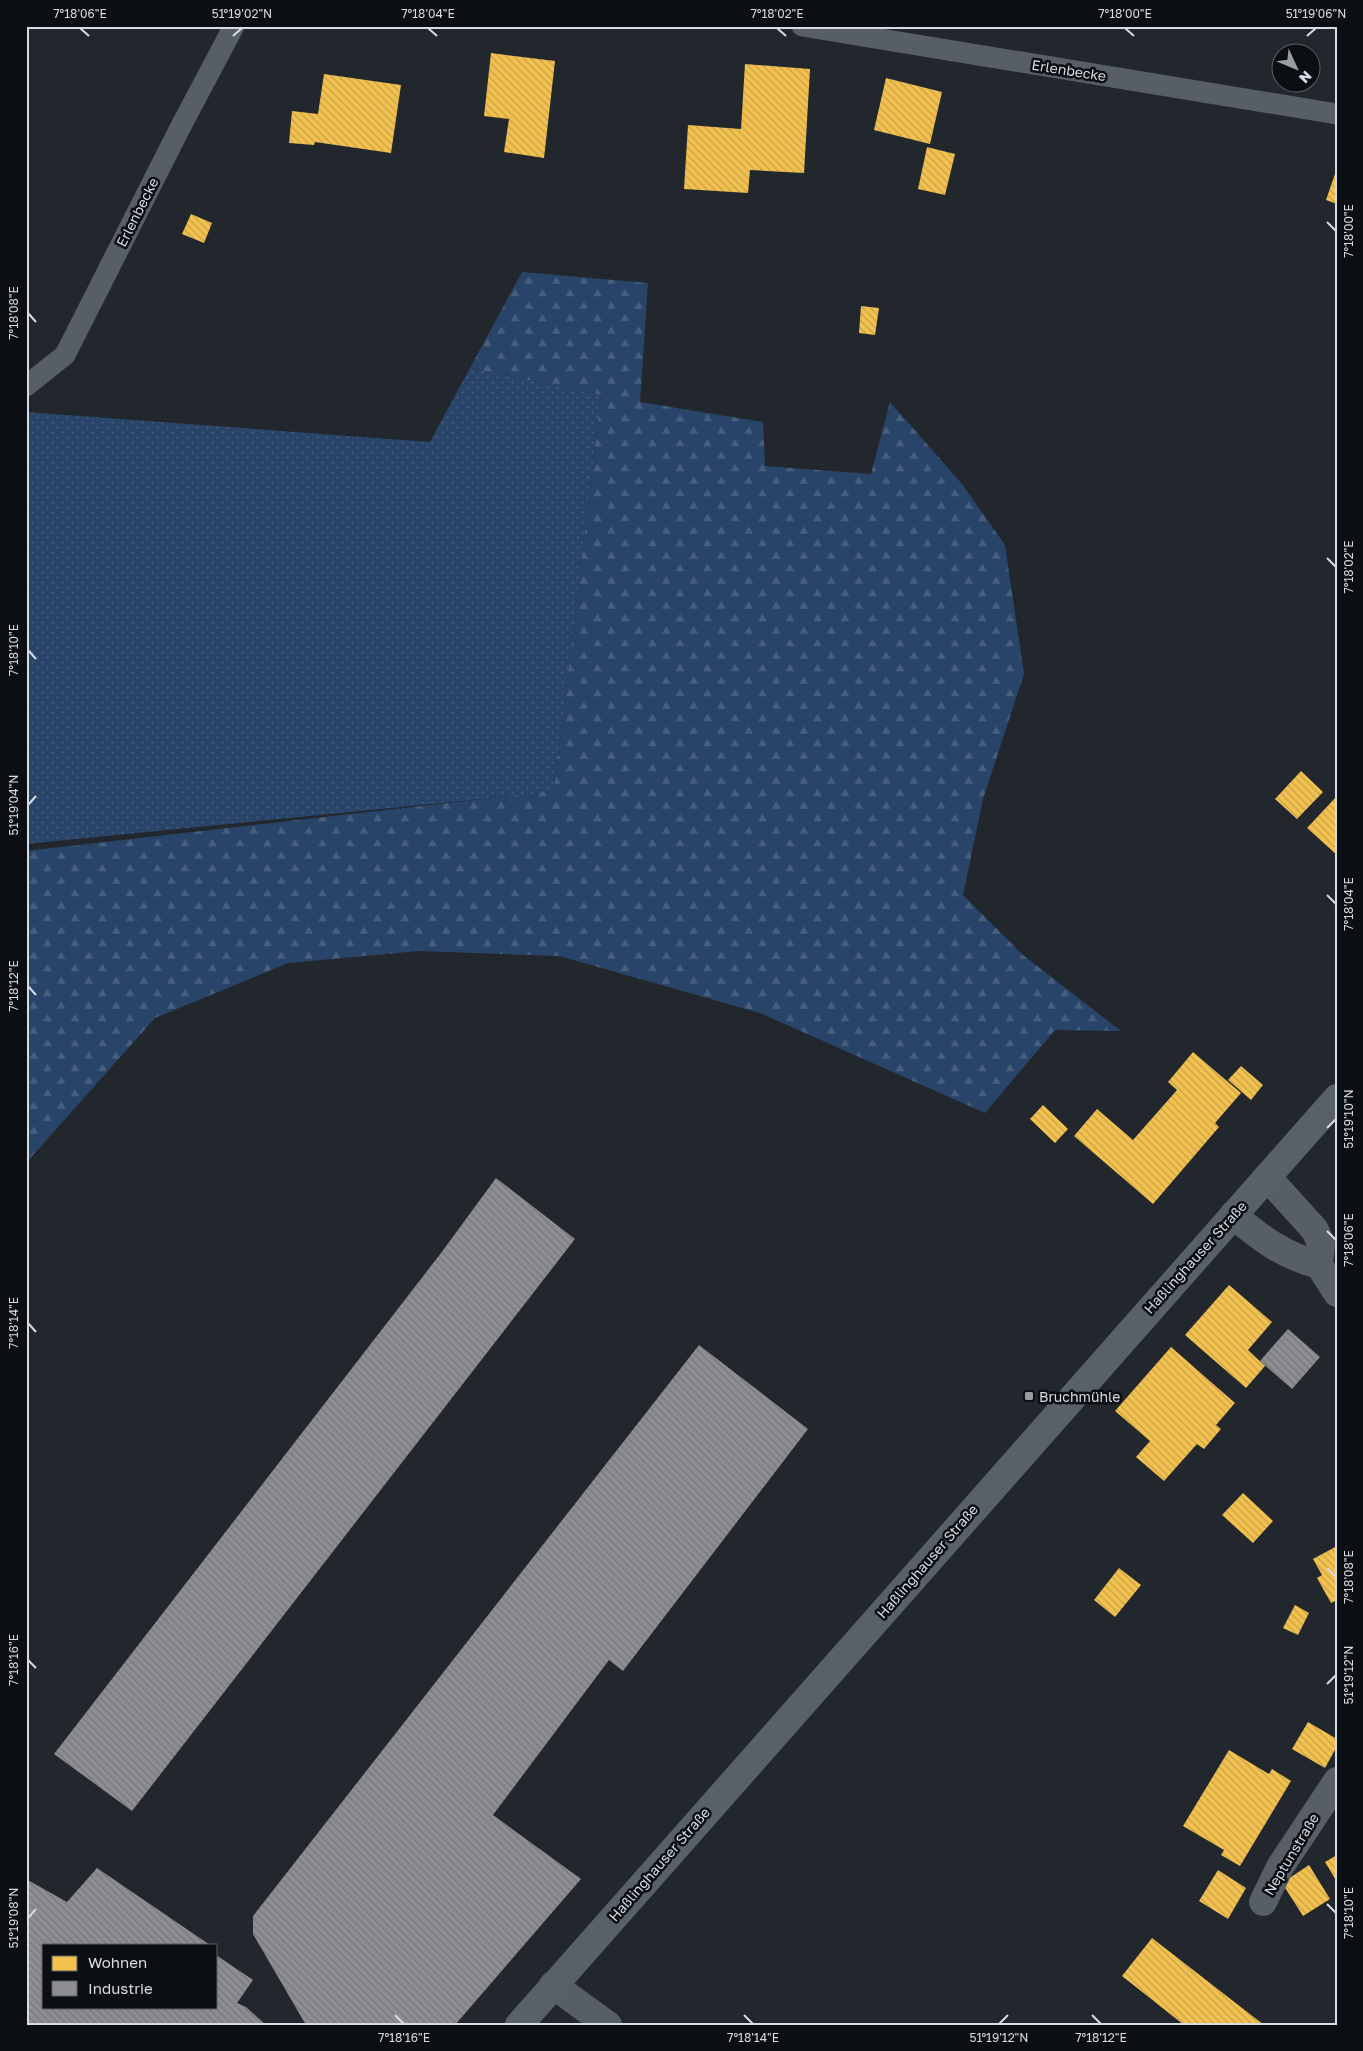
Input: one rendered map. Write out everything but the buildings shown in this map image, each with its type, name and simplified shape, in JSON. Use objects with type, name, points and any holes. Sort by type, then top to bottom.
[{"type":"main road","name":"Haßlinghauser Straße","points":[[518,2025],[1337,1098]]},
{"type":"street","points":[[1267,1177],[1315,1230],[1322,1244],[1319,1265],[1337,1293]]},
{"type":"street","points":[[1232,1215],[1278,1251],[1297,1260],[1319,1265]]},
{"type":"street","name":"Neptunstraße","points":[[1263,1902],[1280,1867],[1337,1781]]},
{"type":"street","points":[[553,1985],[608,2025]]},
{"type":"lane","name":"Erlenbecke","points":[[26,386],[65,355],[234,26]]},
{"type":"lane","name":"Erlenbecke","points":[[802,26],[1337,114]]},
{"type":"green space","points":[[522,272],[648,283],[640,402],[763,422],[765,466],[871,474],[890,402],[962,484],[1005,545],[1024,674],[983,799],[963,895],[1023,955],[1121,1031],[1055,1030],[985,1113],[760,1013],[559,956],[419,951],[288,963],[155,1018],[26,1163],[26,851],[554,791],[601,395],[470,368]]},
{"type":"green space","points":[[470,368],[601,395],[554,792],[26,844],[26,412],[430,442]]},
{"type":"place","name":"Bruchmühle","points":[[1029,1396]]}]
